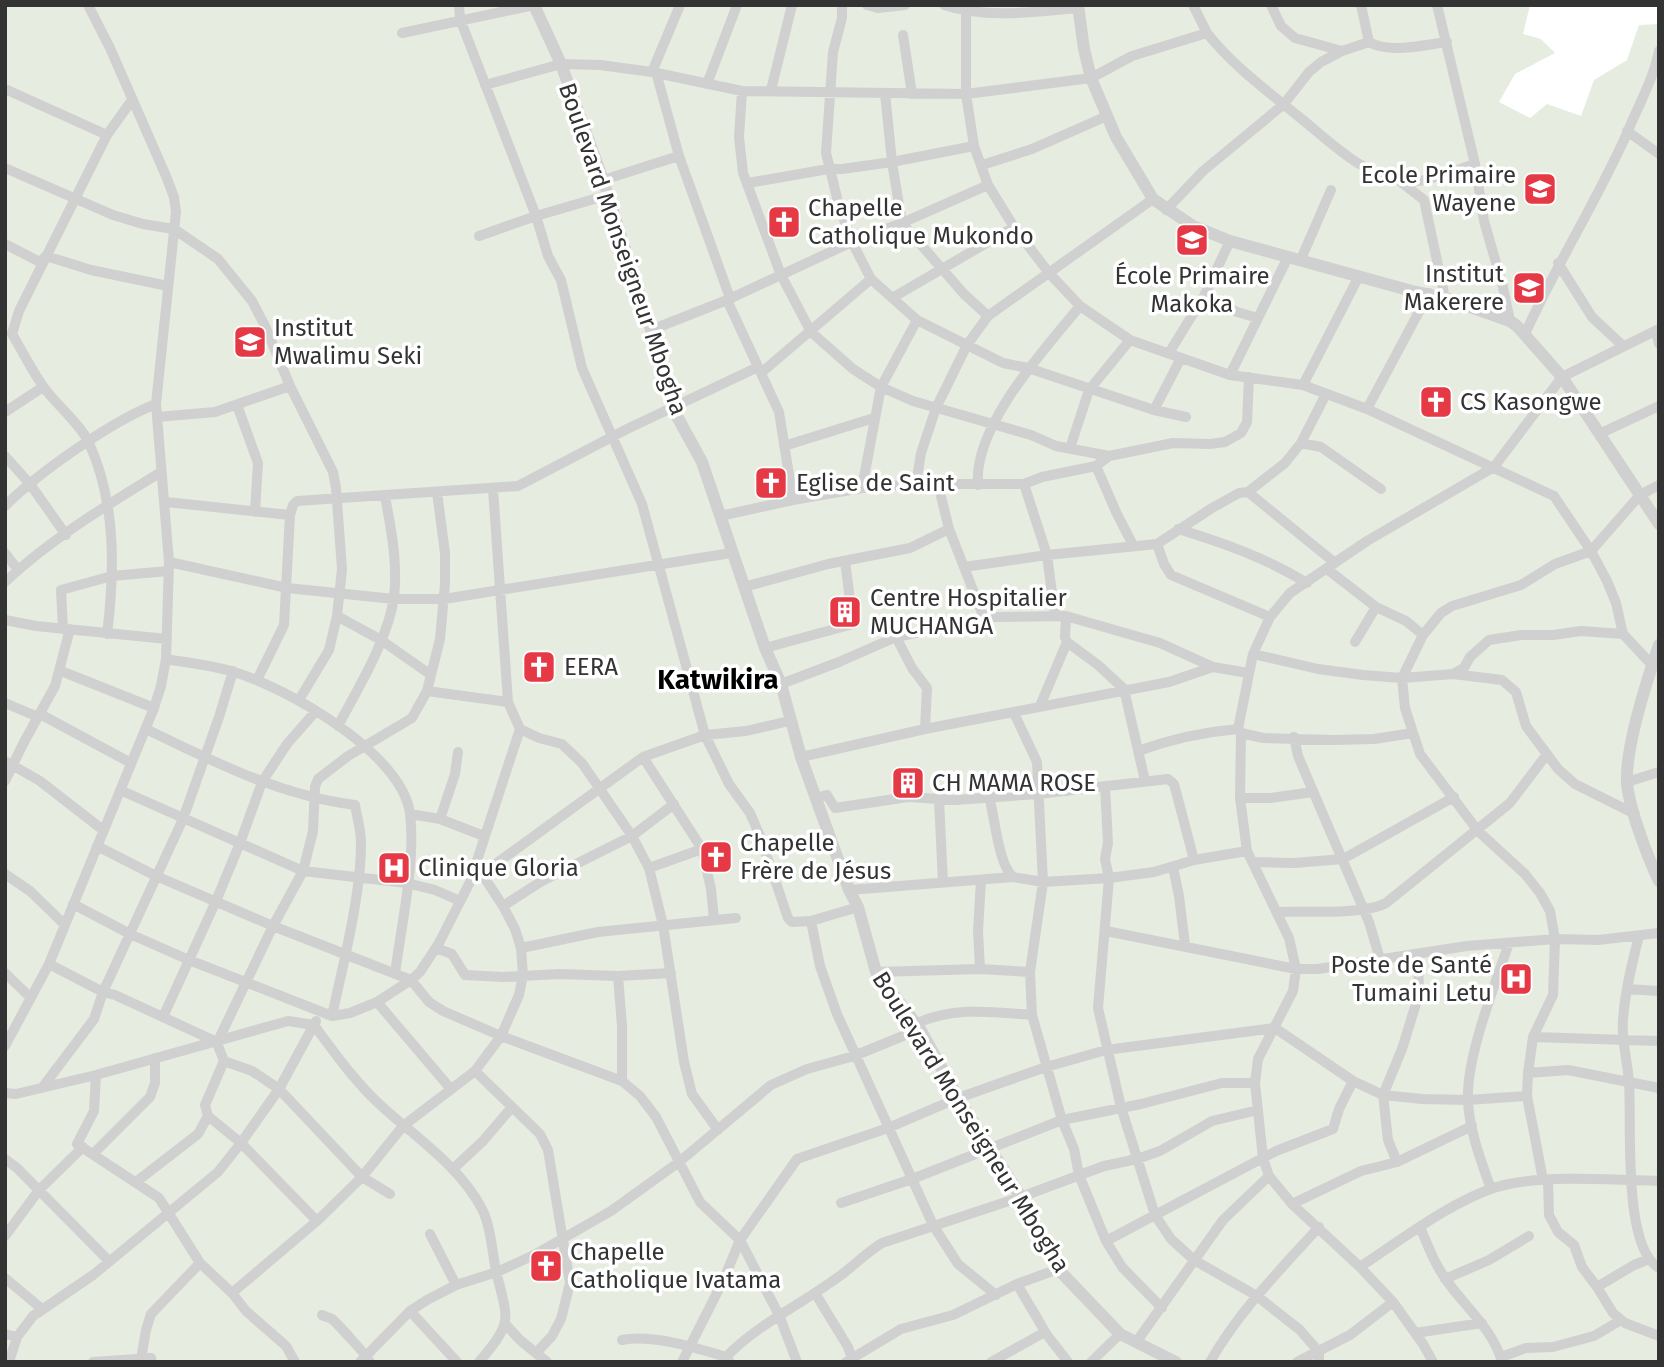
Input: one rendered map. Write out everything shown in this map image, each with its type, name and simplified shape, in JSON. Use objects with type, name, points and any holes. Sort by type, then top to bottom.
[{"type":"street","points":[[6,1044],[49,964],[154,708],[166,659],[169,567],[166,502],[156,404],[176,212],[174,197],[110,48],[88,5]]},
{"type":"street","points":[[459,5],[460,19],[536,216],[548,256],[561,280],[582,368],[642,504],[705,735],[729,784],[750,813],[788,918],[792,922],[811,921],[858,907]]},
{"type":"street","points":[[402,33],[534,5]]},
{"type":"street","name":"Boulevard Monseigneur Mbogha","points":[[534,5],[561,64],[603,180],[673,409],[702,462],[731,553],[765,648],[781,684],[801,757],[849,890],[858,907],[876,972],[918,1026],[958,1098],[1021,1197],[1058,1269],[1120,1334],[1176,1362]]},
{"type":"street","points":[[680,5],[654,72],[679,156],[729,299],[779,412],[793,499]]},
{"type":"street","points":[[706,84],[737,5]]},
{"type":"street","points":[[771,90],[792,5]]},
{"type":"street","points":[[842,5],[842,18],[833,52],[826,153],[828,169],[852,242],[871,279],[917,320],[1003,363],[1028,368],[1089,390],[1186,418]]},
{"type":"street","points":[[867,5],[878,8],[905,5]]},
{"type":"street","points":[[944,5],[1020,14],[1078,7],[1091,78],[1138,178],[1153,199],[1193,226],[1230,241],[1412,291],[1429,293],[1510,321],[1525,334],[1562,377],[1659,524]]},
{"type":"street","points":[[1193,5],[1207,33],[1241,72],[1359,164],[1400,181],[1416,181],[1475,164]]},
{"type":"street","points":[[1272,5],[1281,26],[1295,38],[1342,51]]},
{"type":"street","points":[[1361,5],[1369,42],[1377,47],[1447,42]]},
{"type":"street","points":[[1437,5],[1475,164],[1484,221],[1510,321]]},
{"type":"street","points":[[966,9],[966,94],[974,146],[988,185],[1014,227],[1049,273],[1080,306],[1130,340],[1230,375],[1303,385],[1367,410],[1554,496],[1591,551],[1616,603],[1623,634],[1652,665]]},
{"type":"street","points":[[485,85],[561,64],[600,65],[654,72],[742,91],[966,94],[1091,78],[1132,57],[1207,33]]},
{"type":"street","points":[[903,35],[912,94]]},
{"type":"street","points":[[1166,210],[1203,171],[1284,104],[1309,72],[1342,51],[1369,42]]},
{"type":"street","points":[[1525,334],[1558,264],[1621,148],[1656,75],[1659,51]]},
{"type":"street","points":[[5,89],[107,135]]},
{"type":"street","points":[[742,91],[740,156],[743,173],[781,275],[811,332],[833,353],[881,387],[913,401],[1031,435],[1056,446],[1109,456],[1173,443],[1210,444],[1237,437],[1247,422],[1250,377]]},
{"type":"street","points":[[885,93],[902,223],[964,294],[988,316]]},
{"type":"street","points":[[107,634],[112,576],[108,505],[89,442],[43,387],[8,332],[107,135],[132,100]]},
{"type":"street","points":[[982,166],[1032,149],[1107,116]]},
{"type":"street","points":[[1628,131],[1659,154]]},
{"type":"street","points":[[748,183],[828,169],[892,162],[974,146]]},
{"type":"street","points":[[603,180],[679,156]]},
{"type":"street","points":[[5,168],[76,200],[143,224],[174,229],[218,259],[252,301],[333,472],[337,500],[342,569],[337,616],[329,650],[299,701]]},
{"type":"street","points":[[1400,181],[1424,200],[1445,298]]},
{"type":"street","points":[[651,330],[729,299],[852,242],[988,185]]},
{"type":"street","points":[[1301,259],[1331,190]]},
{"type":"street","points":[[479,236],[608,195]]},
{"type":"street","points":[[916,484],[936,408],[967,345],[988,316],[1153,199]]},
{"type":"street","points":[[892,298],[1014,227]]},
{"type":"street","points":[[1169,353],[1204,296],[1230,241]]},
{"type":"street","points":[[5,244],[40,262],[46,256]]},
{"type":"street","points":[[46,256],[91,270],[169,286]]},
{"type":"street","points":[[1230,375],[1288,257]]},
{"type":"street","points":[[1558,264],[1592,317],[1623,346]]},
{"type":"street","points":[[1303,385],[1359,276]]},
{"type":"street","points":[[257,680],[284,625],[290,515],[297,502],[519,486],[614,437],[760,370],[811,332],[871,279]]},
{"type":"street","points":[[1367,410],[1429,293]]},
{"type":"street","points":[[1204,296],[1237,312],[1258,318]]},
{"type":"street","points":[[978,485],[977,472],[981,454],[993,424],[1028,368],[1080,306]]},
{"type":"street","points":[[862,488],[881,387],[917,320]]},
{"type":"street","points":[[1433,1362],[1393,1302],[1319,1227],[1292,1204],[1269,1176],[1263,1158],[1255,1083],[1258,1059],[1293,991],[1296,969],[1289,938],[1247,851],[1240,798],[1239,731],[1248,673],[1253,654],[1270,617],[1290,593],[1367,541],[1494,467],[1562,377],[1657,330],[1659,344]]},
{"type":"street","points":[[1070,447],[1089,390],[1130,340]]},
{"type":"street","points":[[1154,410],[1181,358]]},
{"type":"street","points":[[157,417],[215,412],[290,386]]},
{"type":"street","points":[[5,412],[43,387]]},
{"type":"street","points":[[964,566],[1157,544],[1239,493],[1248,492],[1286,463],[1301,443],[1326,394]]},
{"type":"street","points":[[5,506],[30,484],[89,442],[144,408],[156,404]]},
{"type":"street","points":[[237,405],[258,463],[254,512]]},
{"type":"street","points":[[1599,433],[1659,406]]},
{"type":"street","points":[[784,446],[874,418]]},
{"type":"street","points":[[1301,443],[1321,447],[1381,489]]},
{"type":"street","points":[[5,456],[30,484],[66,534]]},
{"type":"street","points":[[720,516],[793,499],[862,488],[916,484],[1024,484],[1042,477],[1096,466],[1109,456]]},
{"type":"street","points":[[1096,466],[1116,514],[1133,545]]},
{"type":"street","points":[[5,582],[66,534],[161,472]]},
{"type":"street","points":[[937,484],[949,529],[984,618]]},
{"type":"street","points":[[1024,484],[1047,555],[1065,637],[1124,689],[1146,781]]},
{"type":"street","points":[[1659,485],[1640,495],[1591,551],[1555,565],[1521,585],[1452,606],[1441,613],[1423,635],[1402,678],[1405,708],[1420,754],[1478,831],[1525,874],[1550,911],[1555,939],[1553,995],[1533,1037],[1527,1096],[1545,1180],[1549,1215],[1558,1232],[1574,1245],[1582,1267],[1613,1313],[1621,1320],[1659,1336]]},
{"type":"street","points":[[493,489],[508,702],[520,729],[562,744],[582,763],[632,836],[649,868],[663,925],[684,1062],[692,1094],[718,1130]]},
{"type":"street","points":[[217,1043],[273,926],[303,871],[313,831],[315,787],[318,779],[412,718],[427,691],[440,639],[444,599],[445,553],[437,492]]},
{"type":"street","points":[[1248,492],[1376,607],[1406,621],[1423,635]]},
{"type":"street","points":[[338,726],[381,640],[394,599],[392,534],[385,496]]},
{"type":"street","points":[[166,502],[290,515]]},
{"type":"street","points":[[744,587],[845,561],[910,548],[949,529]]},
{"type":"street","points":[[1178,529],[1270,561],[1307,583]]},
{"type":"street","points":[[1157,544],[1171,575],[1270,617]]},
{"type":"street","points":[[5,553],[18,570]]},
{"type":"street","points":[[5,782],[9,763],[39,715],[61,671],[66,629],[61,590],[112,576],[169,567],[340,595],[444,599],[731,553]]},
{"type":"street","points":[[765,648],[853,624],[845,561]]},
{"type":"street","points":[[1354,642],[1376,607]]},
{"type":"street","points":[[337,616],[381,640],[431,675]]},
{"type":"street","points":[[781,684],[896,637],[984,618],[1060,616],[1160,643],[1213,667],[1248,673]]},
{"type":"street","points":[[5,620],[167,639]]},
{"type":"street","points":[[1453,674],[1464,668],[1470,657],[1489,639],[1581,631],[1623,634]]},
{"type":"street","points":[[896,637],[912,668],[927,688],[925,729]]},
{"type":"street","points":[[1040,706],[1068,642]]},
{"type":"street","points":[[1659,645],[1636,723],[1627,782],[1635,814],[1654,857],[1659,881]]},
{"type":"street","points":[[1253,654],[1318,669],[1402,678],[1453,674],[1502,680],[1516,692],[1526,726],[1558,769],[1575,784],[1635,814]]},
{"type":"street","points":[[166,659],[233,671],[299,701],[365,746],[398,780],[405,791],[410,814],[410,851],[395,974]]},
{"type":"street","points":[[801,757],[925,729],[1169,682],[1213,667]]},
{"type":"street","points":[[61,671],[154,708]]},
{"type":"street","points":[[42,1088],[94,1019],[103,992],[183,819],[233,671]]},
{"type":"street","points":[[427,691],[508,702]]},
{"type":"street","points":[[5,703],[39,715],[131,763]]},
{"type":"street","points":[[163,1017],[216,901],[262,782],[287,744],[315,712]]},
{"type":"street","points":[[1014,713],[1037,762],[1043,882],[1030,972],[1032,1014],[1062,1120],[1074,1149],[1079,1175],[1106,1241],[1122,1267],[1162,1308]]},
{"type":"street","points":[[470,882],[643,757],[705,735],[746,731],[789,721]]},
{"type":"street","points":[[9,1362],[17,1337],[33,1316],[73,1290],[169,1213],[218,1172],[242,1143],[279,1089],[314,1025],[326,1015],[346,954],[361,841],[355,805],[328,802],[316,796],[262,782],[145,729]]},
{"type":"street","points":[[73,904],[130,934],[246,984],[326,1015],[350,1013],[377,1002],[411,980],[420,972],[436,948],[470,882],[520,729]]},
{"type":"street","points":[[1139,751],[1165,741],[1209,731],[1239,731],[1263,738],[1374,739],[1413,733]]},
{"type":"street","points":[[1294,737],[1298,756],[1364,909],[1380,959]]},
{"type":"street","points":[[440,819],[455,774],[458,752]]},
{"type":"street","points":[[1278,912],[1364,909],[1386,903],[1510,803],[1547,754]]},
{"type":"street","points":[[643,757],[702,849],[711,889],[714,919]]},
{"type":"street","points":[[9,763],[40,782],[103,830]]},
{"type":"street","points":[[1627,782],[1659,772]]},
{"type":"street","points":[[816,798],[827,795],[835,808],[908,797],[939,800],[1038,794],[1168,779],[1174,783],[1194,860]]},
{"type":"street","points":[[1105,786],[1108,843],[1105,859],[1109,878],[1098,1008],[1121,1108],[1155,1215],[1171,1239],[1194,1260],[1256,1296],[1300,1330],[1319,1357]]},
{"type":"street","points":[[120,790],[303,871],[407,883],[435,890],[460,901]]},
{"type":"street","points":[[1240,798],[1270,798],[1313,792]]},
{"type":"street","points":[[989,797],[1001,853],[1008,873],[1013,877]]},
{"type":"street","points":[[1252,862],[1294,863],[1343,859],[1454,797]]},
{"type":"street","points":[[939,800],[943,882]]},
{"type":"street","points":[[503,906],[542,881],[632,836],[674,804]]},
{"type":"street","points":[[410,814],[440,819],[484,836]]},
{"type":"street","points":[[97,845],[156,876],[273,926],[411,980],[429,1002],[501,1036],[622,1081],[640,1096],[656,1117],[700,1202],[740,1240],[779,1315],[797,1362]]},
{"type":"street","points":[[649,868],[702,849]]},
{"type":"street","points":[[849,890],[1013,877],[1043,882],[1109,878],[1247,851]]},
{"type":"street","points":[[1173,867],[1180,895],[1185,945]]},
{"type":"street","points":[[5,874],[30,891],[64,924]]},
{"type":"street","points":[[232,1293],[317,1221],[362,1177],[403,1126],[475,1071],[501,1036],[519,995],[523,975],[521,948],[503,906],[482,874]]},
{"type":"street","points":[[979,969],[981,880]]},
{"type":"street","points":[[521,948],[598,932],[736,918]]},
{"type":"street","points":[[811,921],[820,966],[854,1056],[872,1088],[933,1226],[958,1264],[996,1295]]},
{"type":"street","points":[[1106,931],[1296,969],[1318,969],[1467,946],[1555,939],[1598,940],[1659,933]]},
{"type":"street","points":[[1639,936],[1627,989],[1622,1040],[1629,1081],[1631,1180],[1636,1227],[1649,1259],[1659,1268]]},
{"type":"street","points":[[1491,1189],[1478,1155],[1468,1100],[1479,1039],[1509,943]]},
{"type":"street","points":[[436,948],[452,954],[465,975],[618,976],[671,973]]},
{"type":"street","points":[[1397,1162],[1388,1140],[1383,1094],[1402,1049],[1417,1001],[1418,954]]},
{"type":"street","points":[[49,964],[103,992],[115,995],[217,1043],[224,1061],[205,1105],[208,1116],[242,1143],[317,1221]]},
{"type":"street","points":[[876,972],[979,969],[1030,972]]},
{"type":"street","points":[[5,973],[30,997]]},
{"type":"street","points":[[618,976],[622,1081]]},
{"type":"street","points":[[1627,989],[1659,991]]},
{"type":"street","points":[[377,1002],[450,1088]]},
{"type":"street","points":[[322,1315],[331,1318],[366,1359],[410,1311],[456,1285],[497,1272],[534,1255],[611,1210],[679,1162],[771,1085],[807,1069],[854,1056],[942,1016],[978,1010],[1032,1014]]},
{"type":"street","points":[[5,1093],[16,1094],[96,1075],[288,1021],[314,1025],[343,1065],[403,1126],[453,1169],[481,1207],[488,1223],[505,1302],[506,1325],[497,1341],[479,1362]]},
{"type":"street","points":[[682,1362],[723,1281],[740,1240],[797,1159],[888,1128],[958,1098],[1046,1067],[1106,1050],[1275,1028],[1353,1081],[1383,1094],[1422,1099],[1468,1100],[1527,1096]]},
{"type":"street","points":[[1533,1037],[1659,1041]]},
{"type":"street","points":[[94,1153],[150,1097],[155,1083],[155,1058]]},
{"type":"street","points":[[224,1061],[252,1071],[279,1089],[362,1177],[390,1194]]},
{"type":"street","points":[[1528,1073],[1567,1070],[1659,1088]]},
{"type":"street","points":[[475,1071],[545,1142],[569,1283],[561,1319],[552,1336],[536,1353]]},
{"type":"street","points":[[96,1075],[94,1111],[77,1144],[159,1198],[200,1263],[232,1293],[246,1311],[286,1346],[295,1362]]},
{"type":"street","points":[[1106,1241],[1263,1158],[1334,1129],[1339,1109],[1353,1081]]},
{"type":"street","points":[[841,1203],[1062,1120],[1222,1083],[1255,1083]]},
{"type":"street","points":[[453,1169],[484,1142],[512,1107]]},
{"type":"street","points":[[622,1340],[637,1337],[688,1347],[728,1359],[755,1332],[837,1278],[862,1255],[882,1243],[1104,1166],[1137,1159],[1177,1143],[1212,1121],[1258,1110]]},
{"type":"street","points":[[136,1182],[198,1134],[208,1116]]},
{"type":"street","points":[[1292,1204],[1361,1171],[1397,1162],[1472,1126]]},
{"type":"street","points":[[5,1236],[39,1190],[83,1147]]},
{"type":"street","points":[[5,1160],[17,1168],[108,1260]]},
{"type":"street","points":[[1137,1341],[1223,1220],[1269,1176]]},
{"type":"street","points":[[1360,1267],[1429,1220],[1491,1189],[1545,1180],[1659,1181]]},
{"type":"street","points":[[1210,1362],[1223,1339],[1256,1296],[1319,1227]]},
{"type":"street","points":[[1420,1227],[1445,1279],[1482,1323],[1502,1359],[1526,1348],[1553,1347],[1594,1336],[1621,1320]]},
{"type":"street","points":[[430,1234],[456,1285]]},
{"type":"street","points":[[1445,1279],[1489,1260],[1529,1236]]},
{"type":"street","points":[[1597,1287],[1649,1259]]},
{"type":"street","points":[[141,1359],[151,1314],[200,1263]]},
{"type":"street","points":[[815,1293],[848,1347],[850,1361],[901,1329],[953,1315],[1017,1284],[1058,1269]]},
{"type":"street","points":[[5,1278],[42,1309]]},
{"type":"street","points":[[1017,1284],[1045,1332],[1069,1362]]},
{"type":"street","points":[[1297,1362],[1319,1357],[1393,1302]]},
{"type":"street","points":[[410,1311],[457,1362]]},
{"type":"street","points":[[1415,1333],[1482,1323]]},
{"type":"street","points":[[506,1325],[547,1362]]},
{"type":"street","points":[[990,1362],[1045,1332]]},
{"type":"street","points":[[5,1334],[17,1337]]},
{"type":"street","points":[[1091,1362],[1120,1334]]},
{"type":"street","points":[[93,1362],[151,1358],[152,1362]]},
{"type":"shaded area","points":[[5,5],[1530,5],[1523,34],[1541,39],[1555,53],[1515,74],[1499,102],[1530,118],[1547,104],[1581,116],[1594,80],[1627,60],[1639,25],[1659,24],[1659,1362],[5,1362]]},
{"type":"place","name":"Ecole Primaire Wayene","points":[[1540,189]]},
{"type":"place","name":"Chapelle Catholique Mukondo","points":[[784,222]]},
{"type":"place","name":"École Primaire Makoka","points":[[1192,240]]},
{"type":"place","name":"Institut Makerere","points":[[1529,288]]},
{"type":"place","name":"Institut Mwalimu Seki","points":[[250,342]]},
{"type":"place","name":"CS Kasongwe","points":[[1436,402]]},
{"type":"place","name":"Eglise de Saint","points":[[771,483]]},
{"type":"place","name":"Centre Hospitalier MUCHANGA","points":[[845,612]]},
{"type":"place","name":"EERA","points":[[539,667]]},
{"type":"place","name":"CH MAMA ROSE","points":[[908,783]]},
{"type":"place","name":"Chapelle Frère de Jésus","points":[[716,857]]},
{"type":"place","name":"Clinique Gloria","points":[[394,868]]},
{"type":"place","name":"Poste de Santé Tumaini Letu","points":[[1516,979]]},
{"type":"place","name":"Chapelle Catholique Ivatama","points":[[546,1266]]},
{"type":"district","name":"Katwikira","points":[[718,679]]}]
